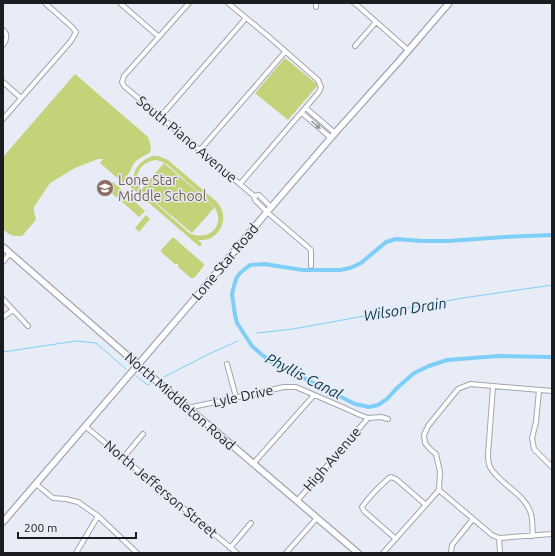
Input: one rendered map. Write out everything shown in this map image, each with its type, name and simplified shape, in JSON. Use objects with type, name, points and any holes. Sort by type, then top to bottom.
[{"type":"main road","name":"Lone Star Road","points":[[3,522],[197,296],[271,207],[449,3]]},
{"type":"main road","name":"North Middleton Road","points":[[3,247],[138,365],[358,553]]},
{"type":"street","points":[[3,119],[71,41],[76,32],[45,3]]},
{"type":"street","points":[[121,3],[159,36],[189,3]]},
{"type":"street","points":[[228,3],[318,80],[321,87],[319,92],[302,113],[240,184]]},
{"type":"street","points":[[354,3],[408,50]]},
{"type":"street","points":[[161,116],[246,18]]},
{"type":"street","points":[[355,46],[376,22]]},
{"type":"street","points":[[3,30],[7,37],[3,45]]},
{"type":"street","name":"South Piano Avenue","points":[[159,36],[124,76],[122,82],[124,86],[254,196],[255,200],[267,212],[309,248],[311,266]]},
{"type":"street","points":[[200,150],[285,52]]},
{"type":"street","points":[[3,82],[21,98]]},
{"type":"street","points":[[306,108],[333,135]]},
{"type":"street","points":[[302,113],[333,135]]},
{"type":"street","name":"South Piano Avenue","points":[[254,196],[259,196],[271,207]]},
{"type":"street","points":[[3,262],[10,253]]},
{"type":"street","points":[[3,299],[28,326]]},
{"type":"street","points":[[3,317],[13,310]]},
{"type":"street","points":[[228,364],[236,397]]},
{"type":"street","points":[[383,553],[439,490],[440,482],[438,461],[436,454],[430,449],[426,442],[424,435],[428,426],[458,389],[470,384],[552,391]]},
{"type":"street","name":"Lyle Drive","points":[[188,408],[284,387],[296,387],[368,418],[381,417],[388,419]]},
{"type":"street","points":[[493,387],[488,454],[489,465],[495,474],[521,498],[527,506],[531,514],[533,536]]},
{"type":"street","points":[[539,390],[536,422],[532,438],[534,449],[552,467]]},
{"type":"street","points":[[253,464],[314,395]]},
{"type":"street","name":"High Avenue","points":[[297,501],[368,418]]},
{"type":"street","name":"North Jefferson Street","points":[[85,426],[237,553]]},
{"type":"street","points":[[123,458],[143,434]]},
{"type":"street","points":[[396,539],[364,511],[362,507],[367,499],[376,489],[391,477],[396,479],[426,505]]},
{"type":"street","points":[[36,484],[53,498],[78,502],[98,516],[137,553]]},
{"type":"street","points":[[439,490],[492,535],[499,538],[552,534]]},
{"type":"street","points":[[76,553],[98,516]]},
{"type":"street","points":[[286,553],[317,518]]},
{"type":"street","points":[[451,553],[452,545],[473,519]]},
{"type":"street","points":[[230,548],[251,523]]},
{"type":"street","points":[[499,538],[500,553]]},
{"type":"green space","points":[[285,58],[318,85],[288,120],[255,93]]},
{"type":"green space","points":[[75,74],[148,137],[151,148],[150,151],[134,163],[123,183],[100,163],[103,159],[98,159],[75,168],[50,183],[34,207],[35,221],[22,236],[11,235],[3,229],[3,157]]},
{"type":"green space","points":[[158,156],[168,160],[220,206],[223,216],[222,226],[216,235],[211,238],[206,240],[198,240],[202,244],[200,247],[127,184],[130,181],[134,184],[133,179],[135,170],[140,163],[148,158]],"holes":[[[155,160],[167,164],[212,204],[217,211],[218,224],[210,233],[204,235],[189,233],[143,192],[137,177],[140,168],[149,162]]]},
{"type":"green space","points":[[164,163],[215,207],[192,233],[141,190]]},
{"type":"green space","points":[[113,182],[123,191],[117,198],[107,189]]},
{"type":"green space","points":[[124,192],[145,211],[139,217],[118,198]]},
{"type":"green space","points":[[146,215],[150,219],[139,232],[135,228]]},
{"type":"green space","points":[[172,238],[174,238],[204,264],[194,278],[191,278],[178,267],[178,264],[175,264],[162,253],[161,250]]},
{"type":"waterway","name":"Phyllis Canal","points":[[552,235],[448,241],[396,239],[386,242],[361,263],[350,268],[340,270],[303,270],[264,264],[250,265],[240,273],[236,279],[232,294],[237,323],[252,346],[261,354],[270,361],[355,404],[369,407],[378,405],[387,399],[414,373],[447,360],[498,356],[552,357]]},
{"type":"waterway","name":"Wilson Drain","points":[[257,333],[293,329],[463,298],[552,285]]},
{"type":"waterway","name":"Wilson Drain","points":[[3,352],[76,341],[96,343],[126,369]]},
{"type":"waterway","name":"Wilson Drain","points":[[164,377],[238,341]]},
{"type":"waterway","name":"Wilson Drain","points":[[136,376],[148,385],[153,382]]},
{"type":"place","name":"Lone Star Middle School","points":[[105,188]]}]
